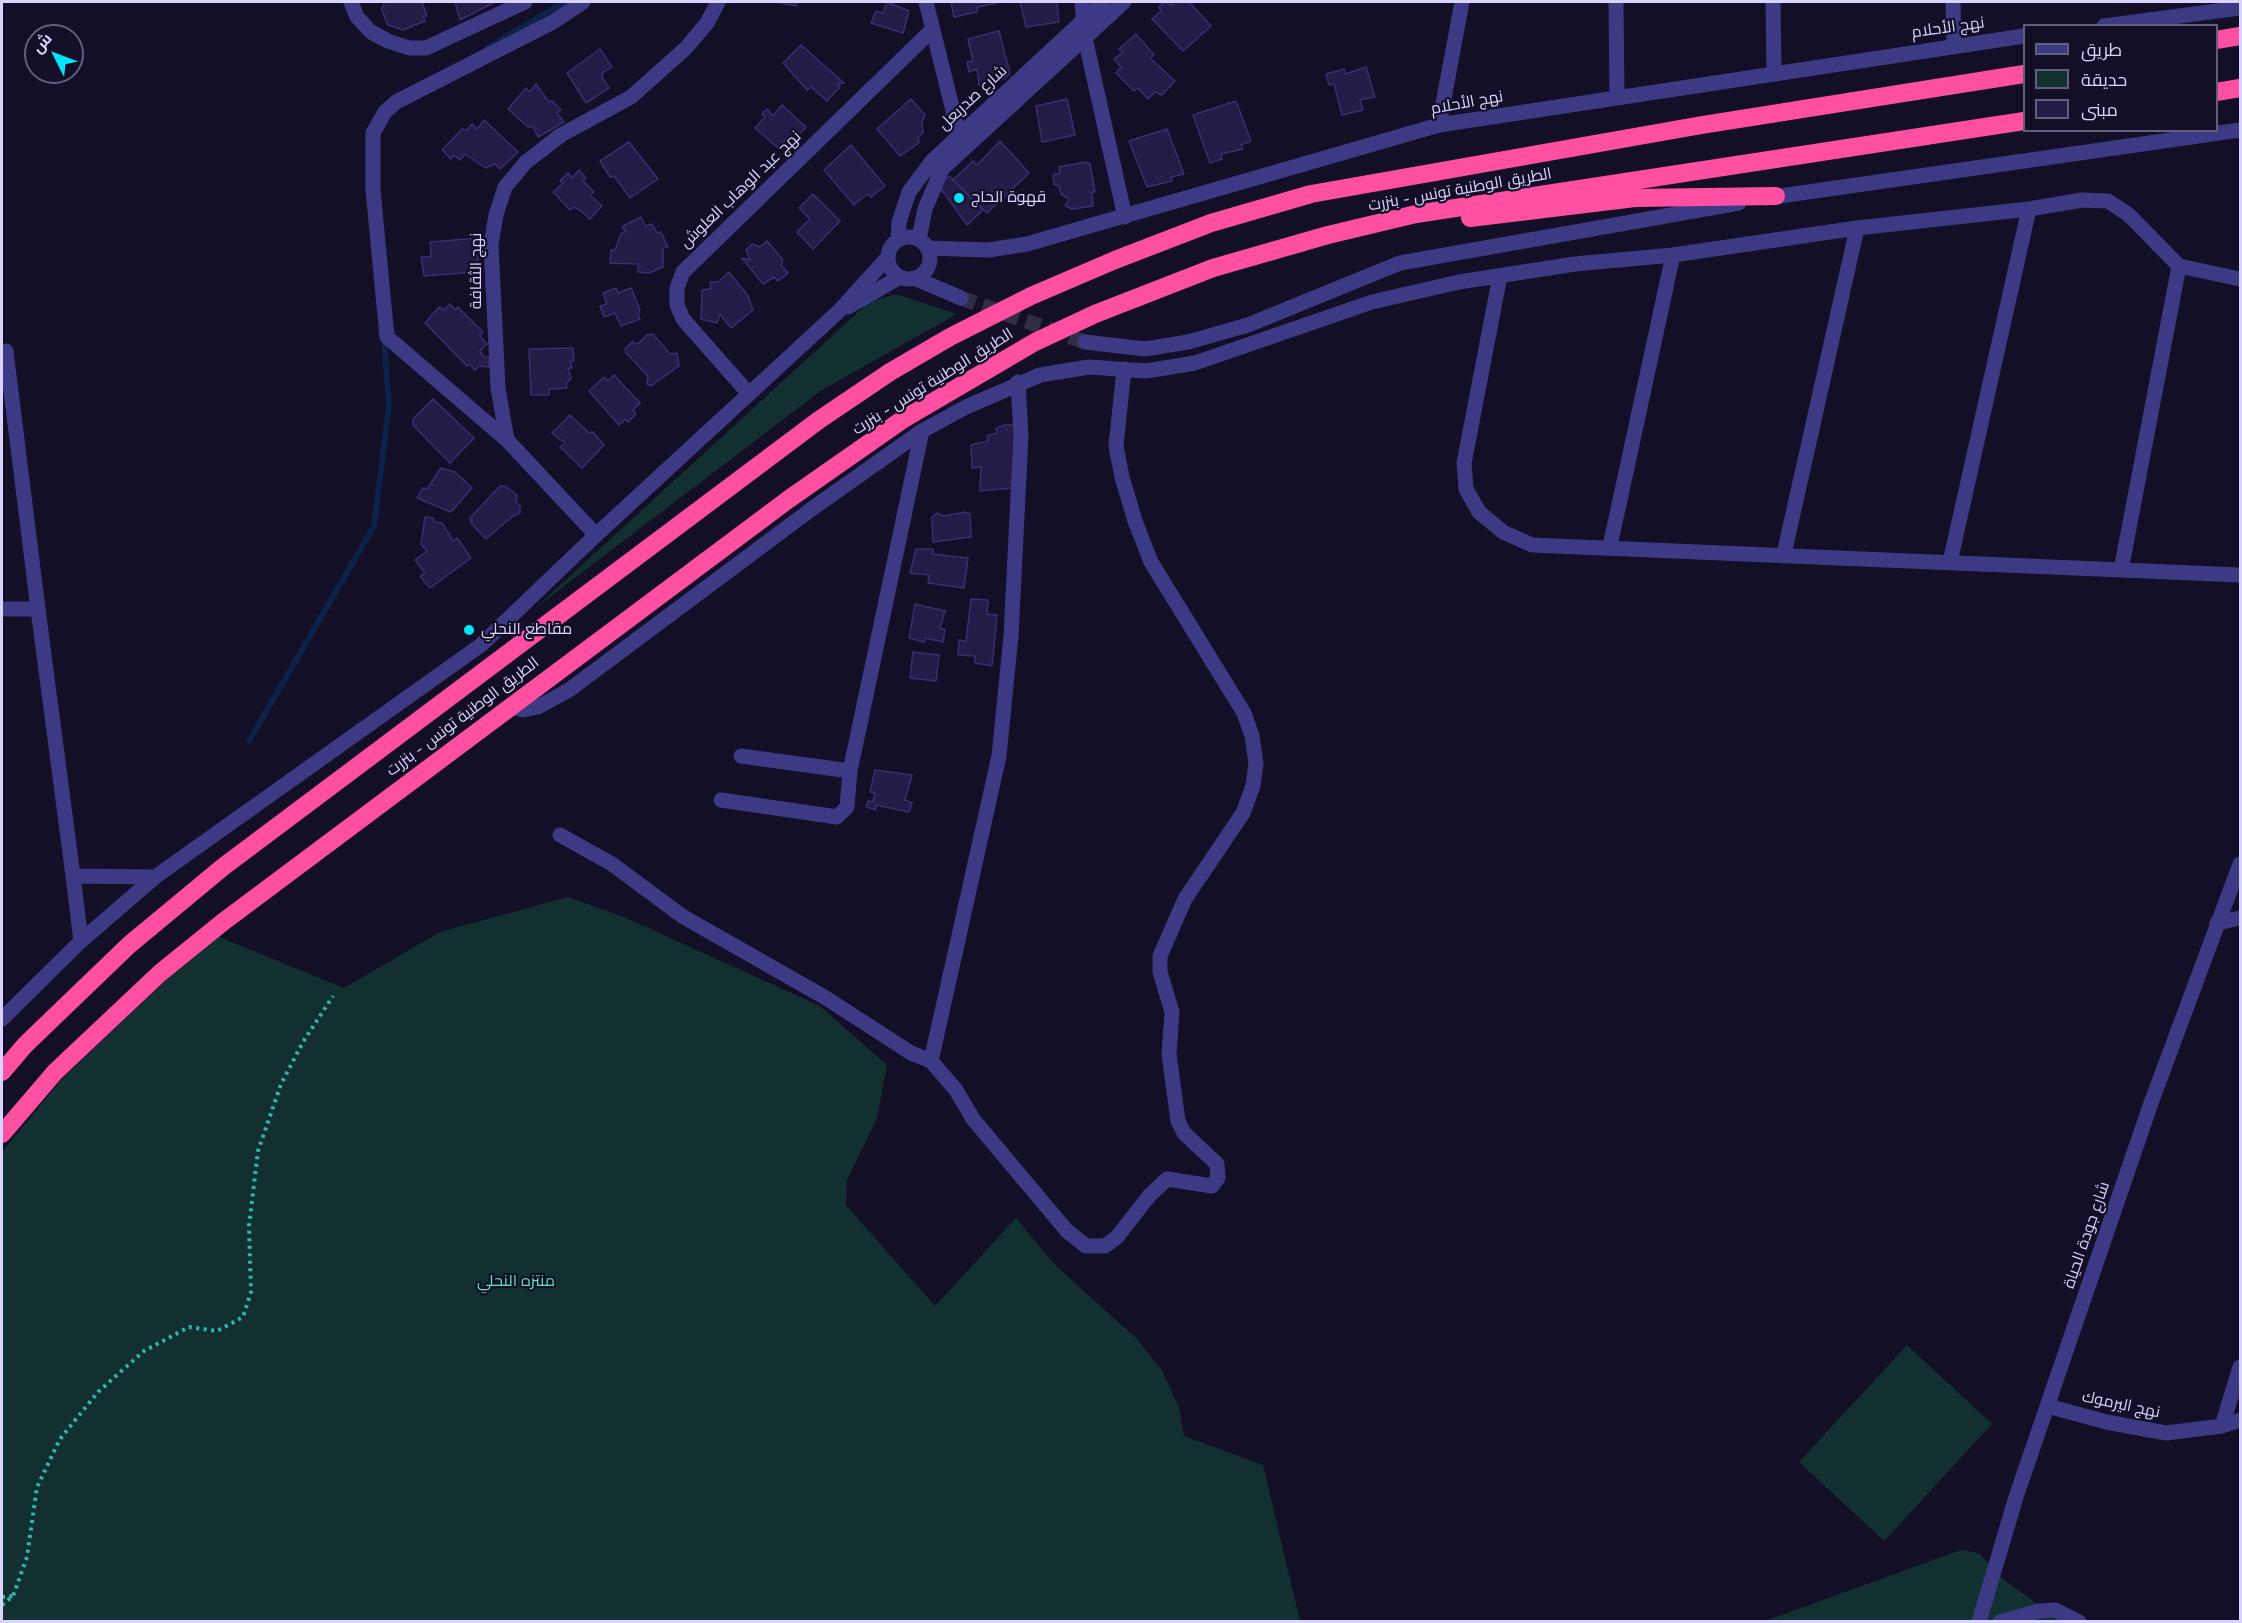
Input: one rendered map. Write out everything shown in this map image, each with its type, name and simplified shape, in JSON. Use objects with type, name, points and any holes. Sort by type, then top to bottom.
[{"type":"highway","points":[[2219,40],[2241,36]]},
{"type":"highway","name":"الطريق الوطنية تونس - بنزرت","points":[[2,1072],[25,1045],[129,945],[232,860],[819,420],[900,366],[1031,296],[1211,223],[1311,194],[1702,125],[2023,74]]},
{"type":"highway","points":[[2218,92],[2241,88]]},
{"type":"highway","name":"الطريق الوطنية تونس - بنزرت","points":[[2,1134],[55,1072],[160,973],[223,922],[789,499],[902,420],[1035,342],[1095,314],[1214,268],[1328,235],[1416,214],[2023,121]]},
{"type":"highway","points":[[1328,235],[1635,198],[1776,196]]},
{"type":"street","points":[[351,2],[357,17],[371,32],[388,41],[417,48],[426,48],[525,2]]},
{"type":"street","points":[[583,2],[553,22],[396,102],[385,112],[373,133],[373,190],[387,337],[507,440],[596,534]]},
{"type":"street","name":"نهج الثقافة","points":[[507,440],[498,388],[492,245],[496,214],[505,187],[526,162],[561,135],[631,97],[667,67],[707,23],[718,2]]},
{"type":"street","points":[[926,2],[960,143]]},
{"type":"street","points":[[1082,2],[1086,38],[1125,217]]},
{"type":"street","name":"شارع صدربعل","points":[[923,244],[924,209],[935,180],[960,143],[1103,2]]},
{"type":"street","name":"شارع صدربعل","points":[[898,240],[899,222],[909,192],[932,161],[960,143],[1086,38],[1124,2]]},
{"type":"street","points":[[1438,125],[1462,2]]},
{"type":"street","points":[[1616,2],[1617,97]]},
{"type":"street","points":[[1773,2],[1774,72]]},
{"type":"street","points":[[1953,2],[1954,45]]},
{"type":"street","points":[[2119,24],[2241,8]]},
{"type":"street","name":"نهج عبد الوهاب العلوش","points":[[749,394],[683,319],[677,305],[677,288],[683,272],[932,30]]},
{"type":"street","name":"نهج الأحلام","points":[[923,244],[989,250],[1027,244],[1438,125],[1774,72],[2023,36]]},
{"type":"street","points":[[1085,342],[1145,349],[1188,342],[1248,325],[1400,263],[1776,196],[2241,130]]},
{"type":"street","points":[[510,706],[523,710],[538,707],[569,690],[813,508],[922,431],[1018,382],[1062,370],[1168,369],[1195,363],[1299,330],[1372,302],[1459,282],[1575,264],[1673,255],[1857,228],[2029,209],[2082,200],[2108,201],[2129,215],[2179,266],[2241,279]]},
{"type":"street","points":[[1950,562],[2029,209]]},
{"type":"street","points":[[1784,554],[1857,228]]},
{"type":"street","points":[[2,1019],[81,941],[155,877],[481,645],[596,534],[839,311],[888,257],[898,240],[912,237],[923,244],[928,266],[839,311]]},
{"type":"street","points":[[1610,546],[1673,255]]},
{"type":"street","points":[[888,257],[889,265],[907,278],[961,298]]},
{"type":"street","points":[[2121,570],[2179,266]]},
{"type":"street","points":[[1500,276],[1464,463],[1466,489],[1479,512],[1503,532],[1523,541],[1533,544],[2241,575]]},
{"type":"street","points":[[6,351],[81,941]]},
{"type":"street","points":[[560,835],[612,864],[682,916],[826,998],[911,1053],[931,1061],[956,1090],[973,1119],[1004,1156],[1067,1231],[1086,1246],[1105,1246],[1117,1237],[1149,1196],[1167,1179],[1212,1186],[1218,1178],[1217,1164],[1184,1133],[1178,1121],[1169,1054],[1172,1012],[1160,972],[1161,956],[1185,899],[1243,813],[1253,786],[1255,754],[1244,713],[1151,562],[1135,521],[1116,446],[1124,369]]},
{"type":"street","points":[[931,1061],[999,756],[1011,636],[1021,436],[1018,382]]},
{"type":"street","points":[[721,800],[837,816],[842,814],[849,802],[850,771],[922,431]]},
{"type":"street","points":[[2,609],[38,609]]},
{"type":"street","points":[[741,756],[850,771]]},
{"type":"street","name":"شارع جودة الحياة","points":[[1979,1622],[2013,1508],[2151,1103],[2241,864]]},
{"type":"street","points":[[73,876],[155,877]]},
{"type":"street","points":[[2217,923],[2241,918]]},
{"type":"street","points":[[2222,1426],[2241,1366]]},
{"type":"street","name":"نهج اليرموك","points":[[2048,1406],[2106,1422],[2166,1433],[2222,1426],[2241,1420]]},
{"type":"street","points":[[2000,1622],[2039,1611],[2055,1610],[2079,1622]]},
{"type":"path","points":[[2,1605],[13,1596],[27,1557],[37,1487],[60,1439],[98,1392],[144,1351],[189,1327],[217,1331],[243,1317],[251,1292],[249,1226],[258,1150],[281,1084],[303,1042],[333,996]]},
{"type":"path","points":[[2,1597],[13,1596]]},
{"type":"green space","points":[[896,294],[957,314],[822,390],[534,609],[869,302]]},
{"type":"green space","name":"منتزه النحلي","points":[[568,897],[624,917],[820,1006],[887,1065],[877,1118],[847,1180],[846,1205],[935,1306],[1016,1218],[1055,1265],[1136,1338],[1161,1369],[1179,1407],[1184,1436],[1263,1465],[1300,1621],[2,1622],[2,1152],[62,1079],[171,975],[217,936],[344,988],[440,932]]},
{"type":"green space","points":[[1907,1345],[1992,1424],[1884,1541],[1799,1462]]},
{"type":"green space","points":[[1961,1550],[1979,1553],[2003,1579],[2061,1621],[1762,1622]]},
{"type":"building","points":[[383,2],[422,2],[427,16],[423,16],[425,21],[403,30],[388,25],[381,8],[384,6]]},
{"type":"building","points":[[455,2],[495,2],[460,20]]},
{"type":"building","points":[[777,2],[798,2],[796,6]]},
{"type":"building","points":[[887,2],[909,11],[903,33],[871,23],[876,11],[883,13]]},
{"type":"building","points":[[951,2],[997,3],[977,7],[977,12],[954,17]]},
{"type":"building","points":[[1020,2],[1057,2],[1059,22],[1026,27]]},
{"type":"building","points":[[1164,2],[1172,5],[1175,2],[1189,2],[1211,26],[1183,51],[1152,19],[1161,11],[1159,7]]},
{"type":"building","points":[[999,31],[1010,74],[1002,80],[979,85],[977,69],[969,72],[967,62],[973,61],[968,39]]},
{"type":"building","points":[[1136,34],[1154,55],[1150,58],[1175,81],[1162,95],[1155,92],[1148,99],[1138,88],[1134,91],[1116,73],[1121,67],[1114,59],[1123,52],[1119,49]]},
{"type":"building","points":[[801,45],[844,83],[837,84],[840,87],[827,101],[811,87],[807,90],[783,63]]},
{"type":"building","points":[[600,49],[612,67],[603,72],[602,77],[609,88],[586,103],[567,73]]},
{"type":"building","points":[[1366,67],[1375,97],[1360,100],[1363,110],[1342,115],[1334,84],[1329,85],[1326,74],[1344,69],[1345,74]]},
{"type":"building","points":[[536,84],[548,101],[552,101],[561,110],[557,113],[564,122],[538,137],[533,127],[528,127],[508,109],[526,88],[530,92]]},
{"type":"building","points":[[911,99],[925,115],[922,122],[923,133],[918,137],[919,143],[900,156],[877,129]]},
{"type":"building","points":[[1067,99],[1075,135],[1042,142],[1036,106]]},
{"type":"building","points":[[1236,101],[1251,141],[1241,145],[1243,149],[1221,154],[1222,159],[1210,163],[1193,115]]},
{"type":"building","points":[[782,105],[806,127],[793,141],[787,138],[778,148],[755,128],[765,117],[762,114],[767,109],[773,116]]},
{"type":"building","points":[[484,120],[518,152],[500,169],[495,164],[485,168],[465,154],[460,160],[454,155],[451,159],[442,150],[462,129],[467,130],[472,124],[477,129]]},
{"type":"building","points":[[1167,129],[1184,174],[1171,177],[1172,181],[1147,187],[1129,141]]},
{"type":"building","points":[[1000,141],[1029,173],[987,213],[953,180],[973,161],[977,165]]},
{"type":"building","points":[[629,142],[658,179],[630,198],[614,176],[610,177],[600,161]]},
{"type":"building","points":[[851,145],[885,186],[871,197],[867,194],[854,205],[824,170]]},
{"type":"building","points":[[1085,162],[1090,164],[1095,192],[1092,192],[1093,206],[1072,209],[1065,206],[1069,199],[1061,194],[1059,186],[1054,184],[1053,175],[1060,173],[1059,167]]},
{"type":"building","points":[[579,170],[586,178],[583,181],[594,192],[590,195],[602,206],[590,219],[574,207],[570,210],[553,192],[563,183],[560,181],[568,173],[572,178]]},
{"type":"building","name":"قهوة الحاج","points":[[949,176],[983,210],[967,225],[939,186]]},
{"type":"building","points":[[813,194],[840,221],[813,249],[797,232],[810,219],[799,208]]},
{"type":"building","points":[[641,217],[645,226],[652,224],[657,233],[661,232],[668,247],[663,248],[663,267],[649,273],[638,272],[638,264],[610,263],[611,250],[615,250],[621,234],[625,232],[623,226]]},
{"type":"building","points":[[479,238],[477,272],[424,276],[421,257],[431,257],[430,242]]},
{"type":"building","points":[[767,241],[783,260],[781,265],[788,273],[778,281],[774,277],[763,284],[742,258],[750,260],[746,250],[752,244],[760,247]]},
{"type":"building","points":[[729,272],[748,296],[753,310],[731,328],[720,314],[717,323],[701,319],[702,290],[711,289],[710,282],[718,282]]},
{"type":"building","points":[[616,288],[618,293],[631,288],[640,310],[638,314],[640,319],[621,326],[615,313],[604,317],[600,306],[607,304],[603,293]]},
{"type":"building","points":[[450,304],[455,310],[458,307],[483,332],[480,336],[487,344],[480,351],[484,357],[489,357],[489,367],[479,366],[475,370],[469,364],[467,366],[425,323],[439,307],[444,310]]},
{"type":"building","points":[[653,334],[670,354],[677,353],[679,366],[651,386],[647,384],[648,376],[626,353],[625,349],[633,341],[634,344],[639,343],[647,335]]},
{"type":"building","points":[[573,348],[574,361],[570,361],[572,368],[568,368],[571,378],[566,384],[567,388],[549,389],[549,395],[531,395],[529,349]]},
{"type":"building","points":[[614,375],[640,403],[633,410],[636,414],[628,422],[625,419],[619,425],[589,391],[604,377],[608,381]]},
{"type":"building","points":[[433,399],[474,438],[450,463],[413,425],[413,419]]},
{"type":"building","points":[[570,415],[589,433],[593,432],[604,445],[582,468],[560,447],[565,443],[552,433]]},
{"type":"building","points":[[1015,425],[1012,488],[980,491],[981,467],[972,468],[971,445],[988,441],[987,436],[997,433],[996,428]]},
{"type":"building","points":[[441,468],[455,472],[472,488],[451,512],[417,498],[423,488],[427,489]]},
{"type":"building","points":[[500,486],[505,486],[517,495],[516,502],[520,506],[520,513],[513,516],[486,539],[471,523],[470,518]]},
{"type":"building","points":[[965,512],[970,514],[971,537],[933,542],[932,517],[937,513],[944,516]]},
{"type":"building","points":[[425,517],[442,523],[453,541],[457,538],[471,558],[430,588],[420,576],[425,573],[415,560],[427,551],[421,544]]},
{"type":"building","points":[[916,549],[933,549],[933,554],[968,558],[964,588],[928,583],[929,575],[910,573]]},
{"type":"building","points":[[971,599],[988,600],[987,614],[997,615],[992,666],[975,663],[975,656],[958,655],[959,640],[966,641]]},
{"type":"building","points":[[915,604],[945,611],[940,628],[945,630],[943,642],[925,638],[924,642],[909,638]]},
{"type":"building","points":[[913,652],[939,655],[936,681],[910,678]]},
{"type":"building","points":[[875,770],[912,775],[905,800],[912,803],[909,812],[876,805],[876,810],[866,807],[868,801],[873,802],[875,793],[870,792]]},
{"type":"waterway","points":[[487,48],[565,2]]},
{"type":"waterway","points":[[249,741],[374,526],[389,405],[384,338]]},
{"type":"tunnel","points":[[961,298],[1085,342]]},
{"type":"place","name":"قهوة الحاج","points":[[959,198]]},
{"type":"place","name":"مقاطع النحلي","points":[[469,630]]}]
